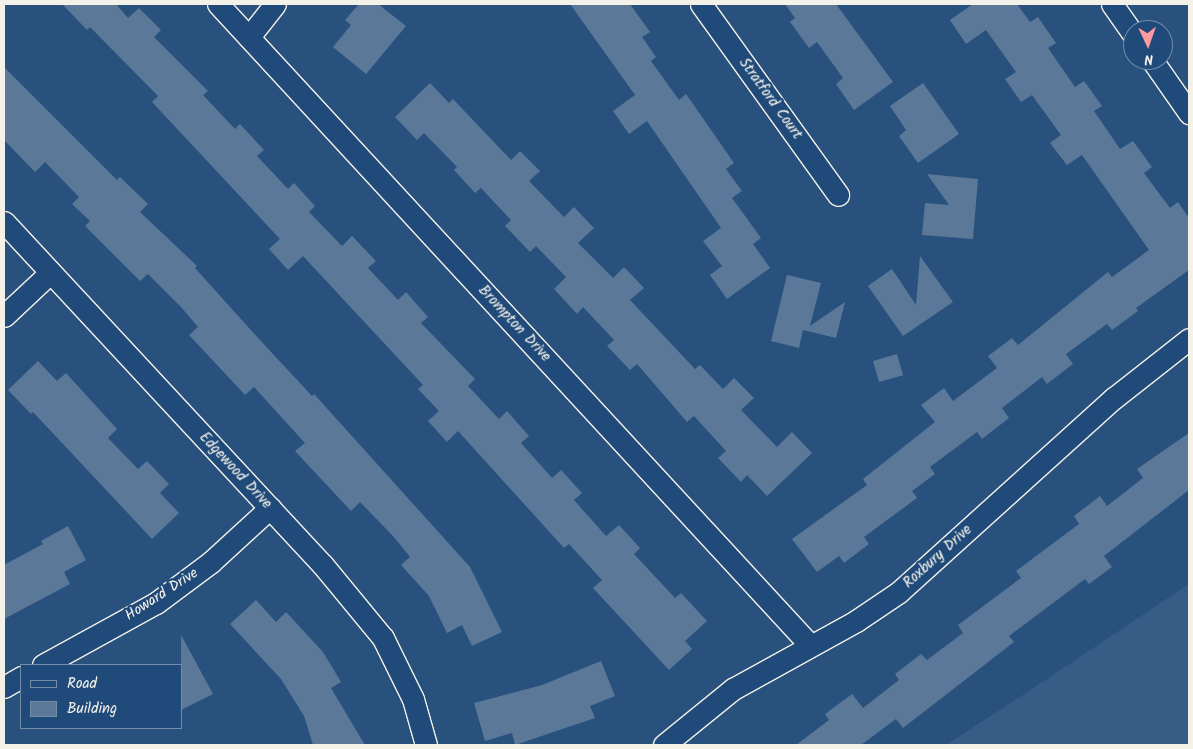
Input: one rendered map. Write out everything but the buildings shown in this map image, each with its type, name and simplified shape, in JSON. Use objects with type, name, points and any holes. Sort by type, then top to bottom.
[{"type":"street","name":"Brompton Drive","points":[[218,4],[810,645]]},
{"type":"street","points":[[249,37],[274,4]]},
{"type":"street","name":"Stratford Court","points":[[701,4],[838,195]]},
{"type":"street","points":[[1112,4],[1123,20]]},
{"type":"street","points":[[1159,70],[1189,113]]},
{"type":"street","name":"Edgewood Drive","points":[[4,222],[322,564],[383,638],[413,699],[426,745]]},
{"type":"street","points":[[4,316],[50,273]]},
{"type":"street","name":"Roxbury Drive","points":[[664,745],[733,689],[856,621],[900,592],[1114,398],[1189,339]]},
{"type":"street","name":"Howard Drive","points":[[45,664],[156,603],[211,562],[270,508]]},
{"type":"street","points":[[4,687],[20,678]]},
{"type":"shaded area","points":[[1189,584],[1189,745],[946,745],[1035,687]]}]
